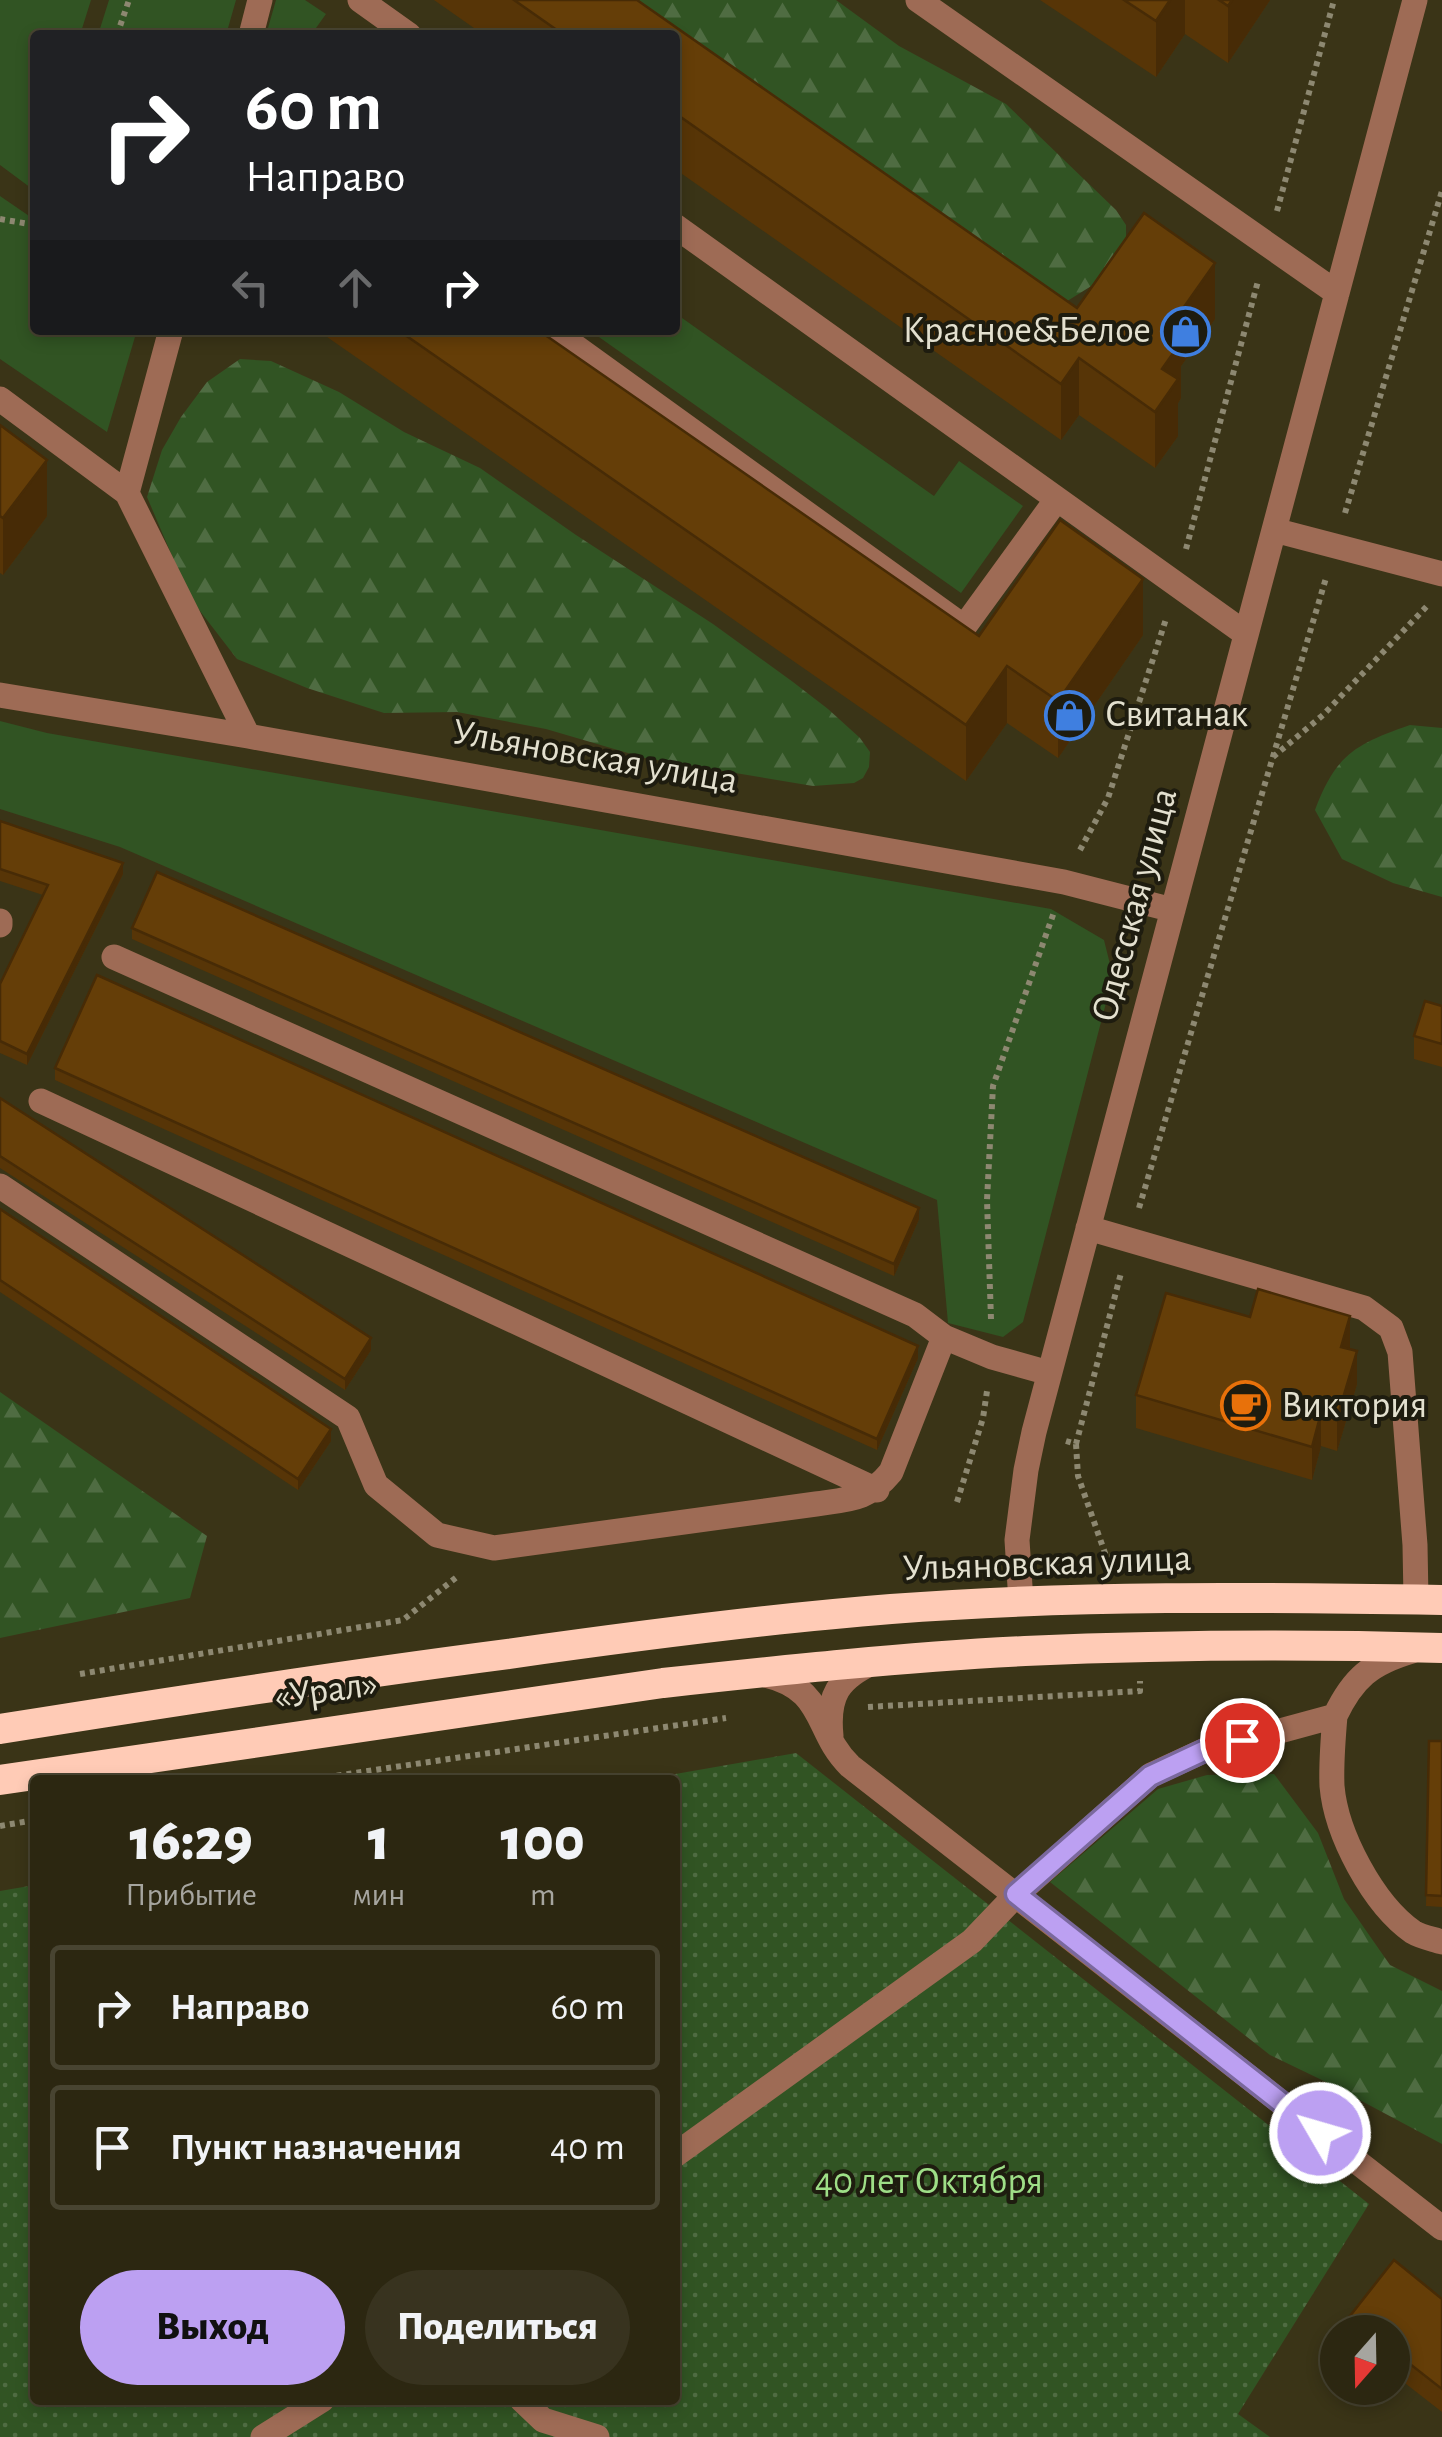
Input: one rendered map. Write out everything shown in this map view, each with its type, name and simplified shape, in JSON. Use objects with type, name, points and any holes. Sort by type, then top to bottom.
[{"type":"highway","name":"Ульяновская улица","points":[[657,1634],[889,1610],[1020,1602],[1137,1598],[1429,1599]]},
{"type":"highway","points":[[1020,1602],[1024,1652]]},
{"type":"highway","name":"«Урал»","points":[[0,1729],[250,1688],[657,1634]]},
{"type":"highway","points":[[754,1673],[1024,1652],[1433,1648]]},
{"type":"highway","name":"«Урал»","points":[[34,1775],[754,1673]]},
{"type":"highway","name":"«Урал»","points":[[0,1780],[30,1776]]},
{"type":"street","points":[[252,30],[260,0]]},
{"type":"street","points":[[360,0],[401,30]]},
{"type":"street","points":[[918,0],[1337,293]]},
{"type":"street","name":"Одесская улица","points":[[1020,1602],[1017,1540],[1034,1432],[1415,0]]},
{"type":"street","points":[[680,230],[1246,634]]},
{"type":"street","points":[[127,493],[170,335]]},
{"type":"street","points":[[559,335],[964,627],[1057,500]]},
{"type":"street","points":[[0,399],[127,493],[248,736]]},
{"type":"street","points":[[1274,530],[1442,574]]},
{"type":"street","name":"Ульяновская улица","points":[[0,695],[1064,882],[1173,910]]},
{"type":"street","points":[[114,957],[916,1315],[944,1337],[992,1357],[1050,1373]]},
{"type":"street","points":[[41,1101],[877,1490]]},
{"type":"street","points":[[0,1186],[348,1418],[376,1485],[437,1536],[494,1548],[850,1499],[877,1490],[891,1472],[944,1337]]},
{"type":"street","points":[[1088,1228],[1364,1308],[1391,1328],[1400,1352],[1415,1545],[1429,1599]]},
{"type":"street","points":[[1316,1647],[1332,1651],[1346,1666],[1349,1676],[1340,1705],[1332,1789],[1355,1860],[1378,1897],[1415,1934],[1442,1942]]},
{"type":"street","points":[[680,2151],[972,1941],[1016,1894],[1150,1776],[1214,1746],[1269,1734],[1340,1705],[1354,1682],[1373,1666],[1433,1648]]},
{"type":"street","points":[[832,1741],[834,1696],[852,1672],[875,1662]]},
{"type":"street","points":[[754,1673],[775,1677],[806,1696],[840,1756],[850,1766],[1442,2228]]},
{"type":"street","points":[[263,2437],[314,2405]]},
{"type":"street","points":[[527,2405],[543,2420],[598,2437]]},
{"type":"path","points":[[119,30],[128,0]]},
{"type":"path","points":[[957,1502],[983,1418],[992,1357],[987,1200],[993,1086],[1064,882],[1108,798],[1177,586],[1334,0]]},
{"type":"path","points":[[1137,1598],[1134,1563],[1106,1556],[1078,1476],[1076,1444],[1130,1239],[1442,191]]},
{"type":"path","points":[[0,219],[30,224]]},
{"type":"path","points":[[1272,758],[1323,715],[1432,602]]},
{"type":"path","points":[[983,1418],[1076,1444]]},
{"type":"path","points":[[77,1675],[403,1620],[494,1548]]},
{"type":"path","points":[[831,1709],[1140,1691],[1138,1648]]},
{"type":"path","points":[[341,1775],[736,1716]]},
{"type":"path","points":[[0,1826],[30,1821]]},
{"type":"green space","points":[[0,0],[91,0],[82,30],[30,30],[30,187],[0,165]]},
{"type":"green space","points":[[109,0],[236,0],[227,30],[100,30]]},
{"type":"green space","points":[[276,0],[305,0],[326,14],[315,30],[267,30]]},
{"type":"green space","points":[[604,0],[836,0],[899,46],[1006,104],[1116,210],[1126,225],[1126,239],[1101,280],[1064,303],[680,38],[680,30],[665,30]]},
{"type":"green space","points":[[0,196],[30,217],[30,335],[136,335],[107,432],[0,359]]},
{"type":"green space","points":[[680,317],[934,496],[959,461],[1023,506],[961,593],[596,335],[680,335]]},
{"type":"green space","points":[[240,359],[271,361],[339,392],[404,432],[480,468],[713,624],[828,709],[860,738],[870,752],[863,778],[854,783],[813,786],[645,758],[546,729],[457,712],[384,713],[307,688],[237,659],[190,598],[147,497],[162,450],[181,417],[207,382]]},
{"type":"green space","points":[[0,721],[47,733],[1051,909],[1104,940],[1113,976],[1023,1322],[1003,1337],[948,1323],[937,1200],[120,847],[0,809]]},
{"type":"green space","points":[[1410,725],[1442,728],[1442,897],[1393,883],[1342,859],[1315,810],[1331,776],[1350,754],[1375,738]]},
{"type":"green space","points":[[0,1392],[207,1536],[190,1598],[0,1638]]},
{"type":"green space","name":"40 лет Октября","points":[[796,1753],[1369,2204],[1238,2414],[1270,2437],[0,2437],[0,1891],[30,1886],[30,2405],[680,2405],[680,1775],[670,1775]]},
{"type":"green space","points":[[1274,1774],[1318,1833],[1344,1899],[1390,1965],[1442,1991],[1442,2144],[1270,2055],[1050,1882],[1158,1789],[1207,1775]]},
{"type":"building","points":[[514,0],[637,0],[680,30],[557,30]]},
{"type":"building","points":[[1124,0],[1170,0],[1156,21]]},
{"type":"building","points":[[680,30],[1077,308],[1144,213],[1215,263],[1167,331],[1181,342],[1162,369],[1178,379],[1155,412],[1079,358],[1061,384],[680,117]]},
{"type":"building","points":[[405,335],[545,335],[979,636],[1060,520],[1143,579],[1058,701],[1007,666],[966,725]]},
{"type":"building","points":[[0,425],[47,460],[3,518],[0,516]]},
{"type":"building","points":[[0,821],[123,863],[27,1054],[0,1041],[0,984],[48,885],[0,869]]},
{"type":"building","points":[[157,872],[919,1208],[894,1264],[132,928]]},
{"type":"building","points":[[97,975],[918,1346],[877,1439],[55,1068]]},
{"type":"building","points":[[1425,1001],[1442,1006],[1442,1044],[1414,1036]]},
{"type":"building","points":[[0,1098],[371,1338],[345,1379],[0,1156]]},
{"type":"building","points":[[0,1209],[331,1429],[298,1479],[0,1280]]},
{"type":"building","name":"Виктория","points":[[1258,1289],[1350,1316],[1341,1347],[1357,1351],[1337,1418],[1321,1413],[1312,1447],[1136,1395],[1166,1293],[1250,1317]]},
{"type":"building","points":[[1429,1741],[1442,1741],[1442,1896],[1426,1895]]},
{"type":"building","points":[[1394,2260],[1442,2299],[1442,2389],[1410,2364],[1410,2315],[1351,2315]]},
{"type":"place","name":"Красное&Белое","points":[[1186,331]]},
{"type":"place","name":"Свитанак","points":[[1070,715]]},
{"type":"place","name":"Виктория","points":[[1246,1406]]},
{"type":"route","points":[[1242,1740],[1214,1746],[1150,1776],[1016,1894],[1320,2133]]}]
